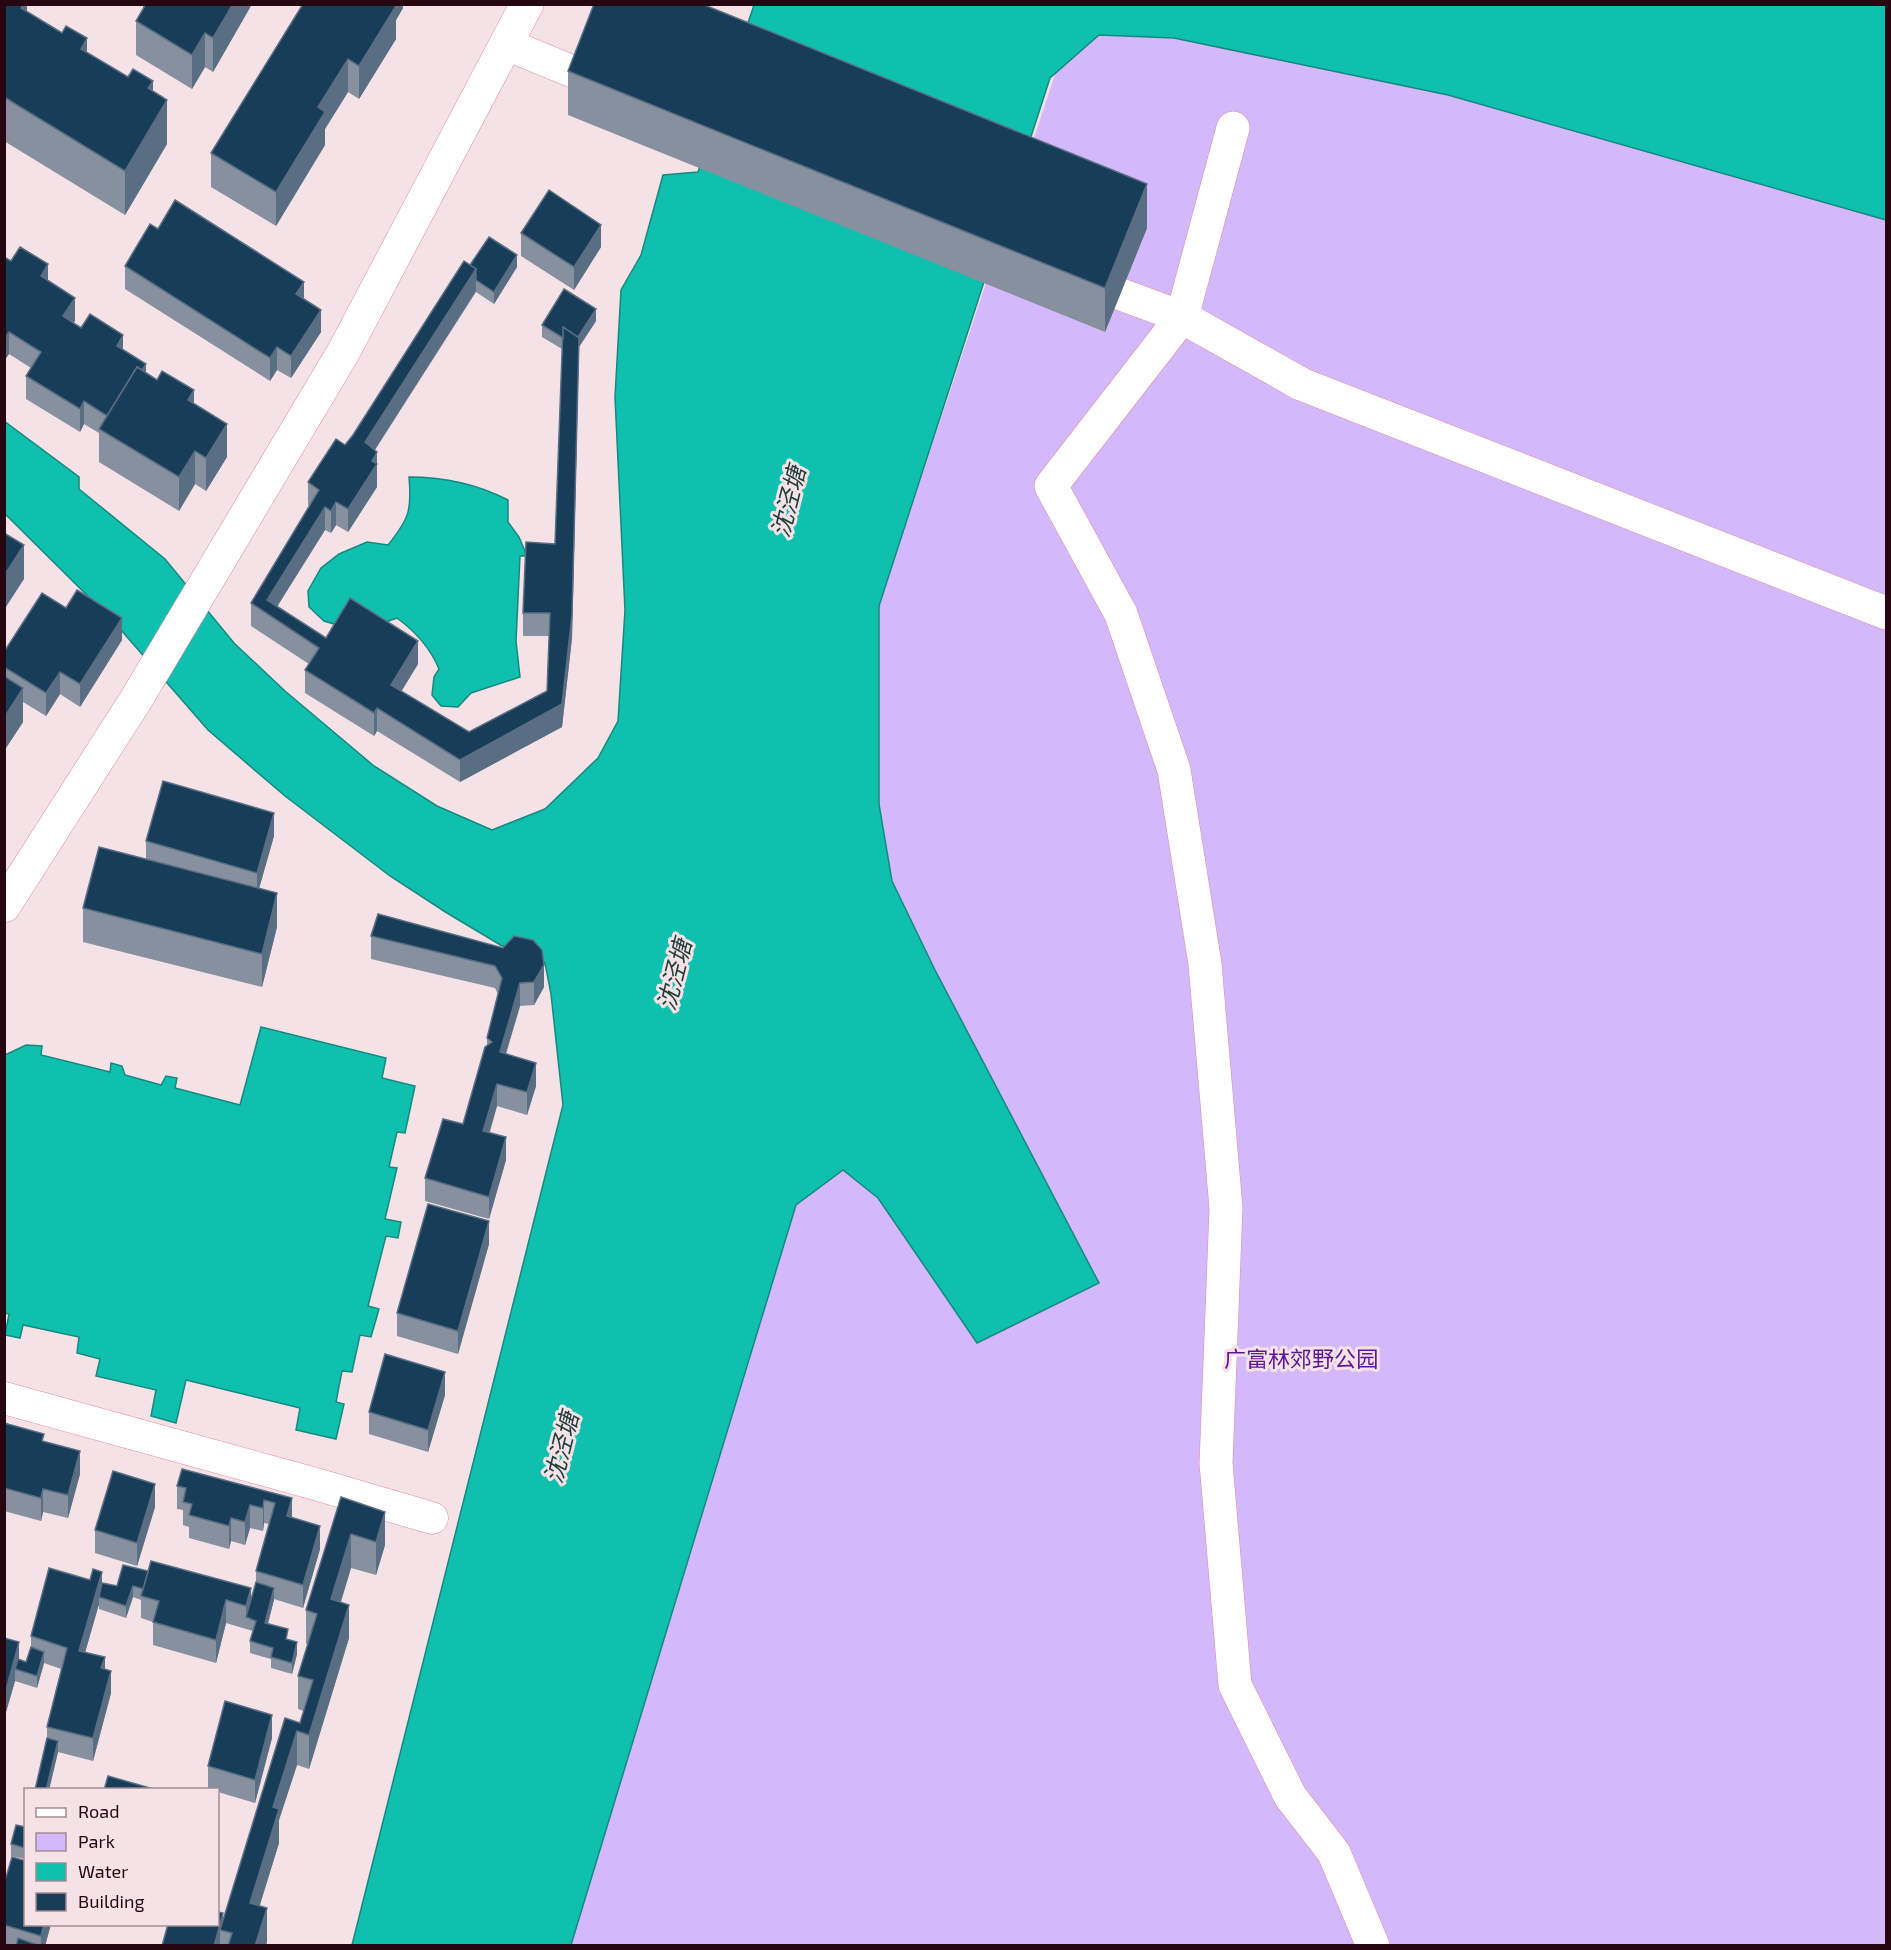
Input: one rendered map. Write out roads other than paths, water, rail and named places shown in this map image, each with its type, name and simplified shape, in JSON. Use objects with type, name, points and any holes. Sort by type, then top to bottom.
[{"type":"street","points":[[4,906],[137,698],[353,336],[527,4]]},
{"type":"street","points":[[506,45],[635,97]]},
{"type":"street","points":[[1233,128],[1182,317],[1051,486],[1120,614],[1174,770],[1205,964],[1226,1208],[1216,1463],[1235,1685],[1290,1796],[1334,1853],[1373,1946]]},
{"type":"street","points":[[1049,267],[1182,317],[1300,384],[1887,614]]},
{"type":"street","points":[[4,1398],[432,1518]]},
{"type":"water","name":"沈泾塘","points":[[754,5],[1886,5],[1886,220],[1448,95],[1174,38],[1099,35],[1050,78],[879,606],[879,804],[892,881],[935,970],[1099,1283],[977,1343],[878,1198],[843,1170],[796,1205],[571,1945],[352,1945],[563,1105],[551,994],[545,963],[527,946],[502,946],[390,876],[285,796],[208,730],[114,622],[5,514],[4,421],[79,477],[79,489],[165,559],[234,643],[285,691],[374,766],[437,806],[492,830],[545,809],[598,758],[618,721],[625,610],[615,397],[621,290],[641,255],[663,175],[698,172]]},
{"type":"water","points":[[409,477],[460,482],[508,500],[508,522],[519,537],[527,556],[520,556],[516,641],[520,677],[471,693],[458,707],[441,706],[432,695],[434,677],[439,669],[422,640],[397,618],[380,624],[337,625],[324,621],[309,607],[308,591],[321,568],[339,554],[367,542],[388,545],[395,536],[408,514]]},
{"type":"water","points":[[261,1027],[386,1058],[382,1078],[415,1086],[405,1133],[397,1132],[389,1167],[397,1168],[385,1219],[401,1222],[398,1238],[386,1236],[368,1306],[379,1309],[371,1337],[360,1335],[352,1372],[342,1371],[336,1402],[344,1404],[336,1439],[296,1430],[300,1408],[186,1380],[176,1423],[151,1416],[156,1390],[96,1376],[100,1359],[77,1353],[79,1337],[23,1325],[20,1338],[5,1335],[9,1314],[4,1313],[5,1055],[26,1045],[42,1046],[41,1055],[110,1072],[111,1063],[122,1066],[125,1075],[161,1085],[166,1076],[177,1078],[175,1088],[240,1105]]},
{"type":"park label","name":"广富林郊野公园","points":[[1301,1359]]}]
